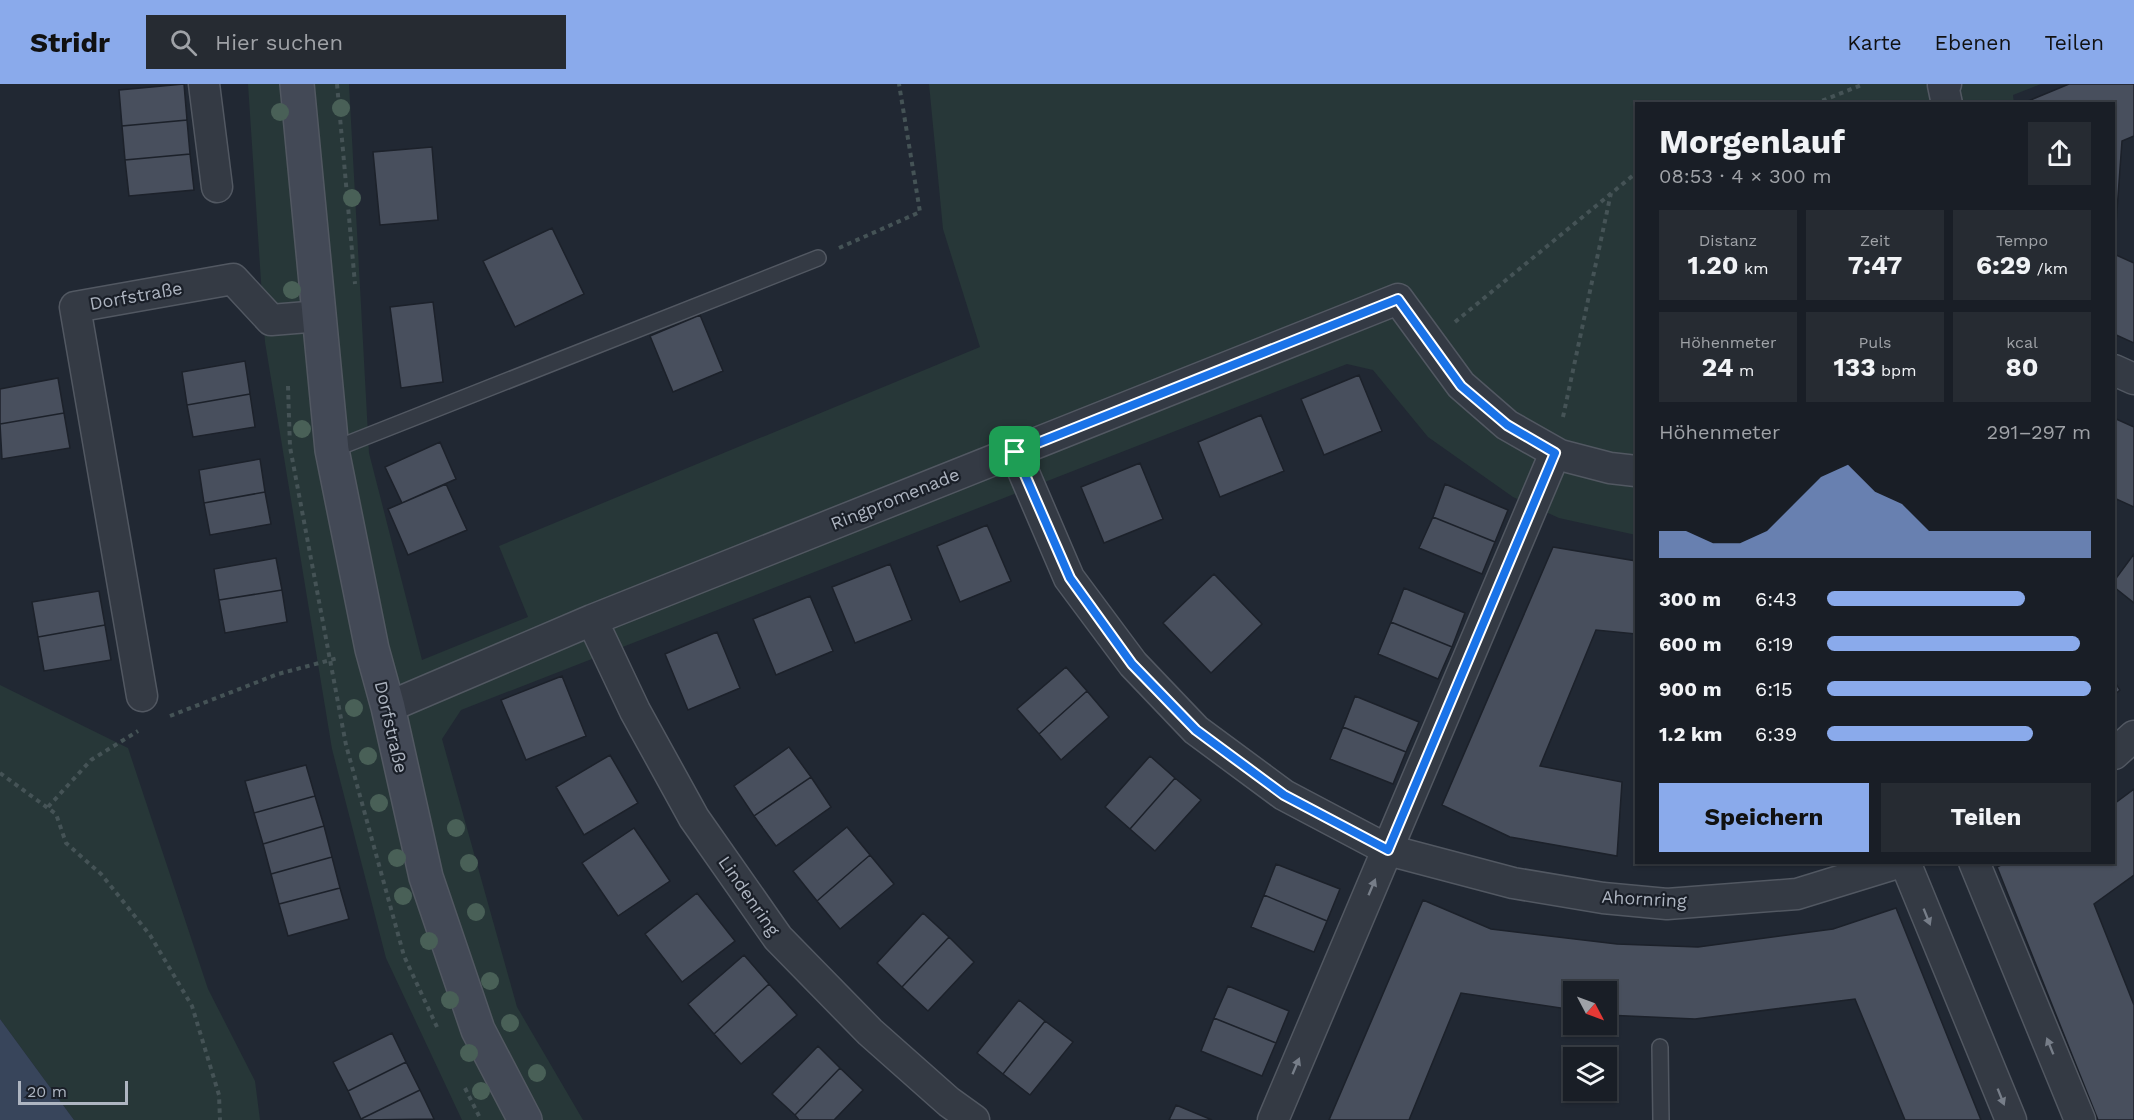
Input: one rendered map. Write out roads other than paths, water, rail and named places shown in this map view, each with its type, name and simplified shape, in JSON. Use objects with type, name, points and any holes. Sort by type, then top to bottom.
[{"type":"main road","name":"Dorfstraße","points":[[297,84],[332,450],[372,649],[388,707],[426,878],[478,1030],[525,1120]]},
{"type":"street","points":[[204,84],[217,187]]},
{"type":"street","points":[[1946,84],[1943,85],[1947,102]]},
{"type":"street","name":"Dorfstraße","points":[[145,710],[75,307],[233,279],[271,320],[320,316]]},
{"type":"street","name":"Ringpromenade","points":[[388,707],[592,620],[1398,299],[1461,386],[1507,425],[1555,453],[1610,468],[1635,471]]},
{"type":"street","points":[[2115,370],[2134,379]]},
{"type":"street","name":"Ahornring","points":[[1015,452],[1070,578],[1132,664],[1196,730],[1284,795],[1388,850],[1513,883],[1603,898],[1667,903],[1797,894],[1896,864]]},
{"type":"street","points":[[1273,1120],[1555,453]]},
{"type":"street","name":"Lindenring","points":[[592,620],[635,711],[694,818],[778,938],[870,1032],[949,1102],[974,1120]]},
{"type":"street","points":[[2115,753],[2134,736]]},
{"type":"street","name":"Ahornring","points":[[1904,864],[2011,1120]]},
{"type":"street","points":[[1975,864],[2080,1120]]},
{"type":"lane","points":[[332,450],[818,258]]},
{"type":"lane","points":[[1660,1047],[1661,1120]]},
{"type":"water","points":[[0,1019],[74,1120],[0,1120]]}]
